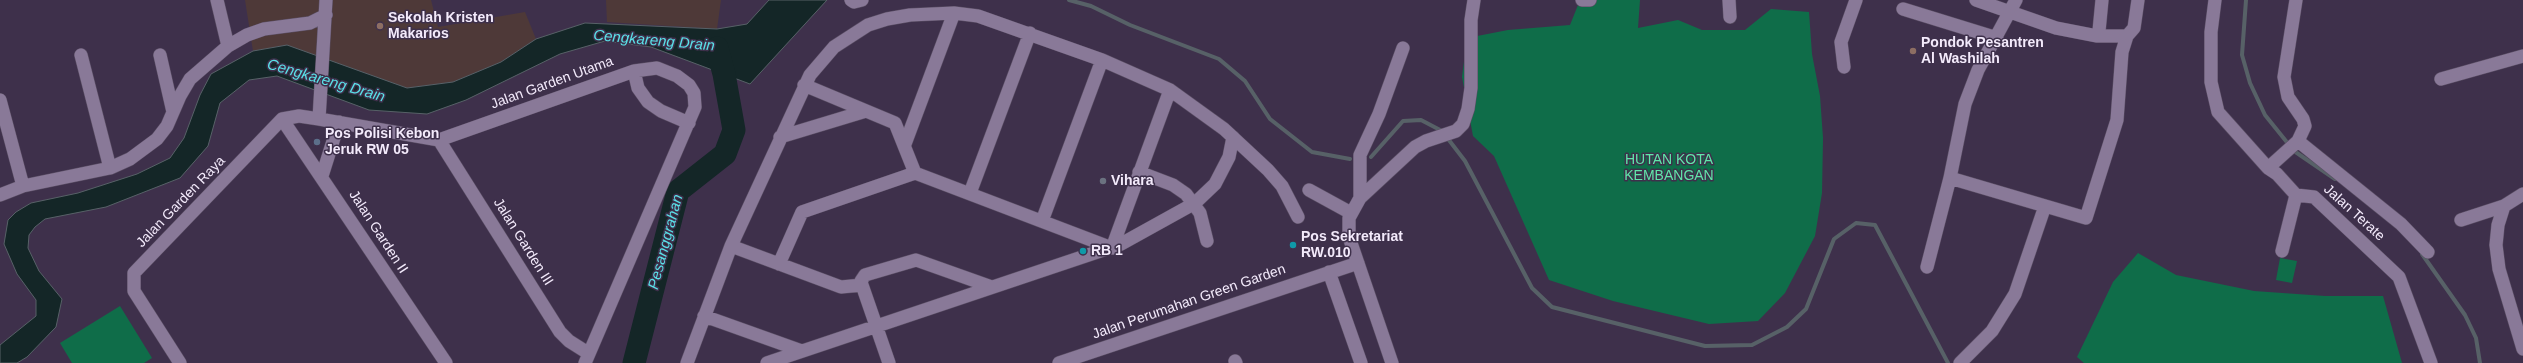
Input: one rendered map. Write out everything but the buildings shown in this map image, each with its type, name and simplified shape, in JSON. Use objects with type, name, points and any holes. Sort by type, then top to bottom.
[{"type":"street","points":[[217,0],[228,46]]},
{"type":"street","points":[[319,119],[326,0]]},
{"type":"street","points":[[851,0],[854,2],[862,0]]},
{"type":"street","points":[[1392,363],[1358,263],[1348,226],[1351,213],[1360,198],[1415,147],[1439,136],[1456,131],[1463,124],[1469,102],[1471,20],[1474,0]]},
{"type":"street","points":[[1582,0],[1590,0]]},
{"type":"street","points":[[1729,0],[1730,17]]},
{"type":"street","points":[[1844,68],[1841,42],[1856,0]]},
{"type":"street","points":[[1976,0],[2010,14],[2056,28],[2097,36],[2127,36]]},
{"type":"street","points":[[1927,267],[1950,178],[1965,104],[1978,70],[1997,38],[2016,0]]},
{"type":"street","points":[[2099,31],[2102,0]]},
{"type":"street","points":[[1950,178],[2086,218],[2118,120],[2122,52],[2127,36],[2134,28],[2138,0]]},
{"type":"street","points":[[2216,0],[2211,32],[2211,82],[2218,112],[2268,168],[2277,174],[2296,195],[2282,251]]},
{"type":"street","points":[[2268,168],[2297,143],[2304,129],[2304,123],[2288,97],[2284,77],[2296,0]]},
{"type":"street","points":[[1903,10],[1997,38]]},
{"type":"street","points":[[905,144],[954,13]]},
{"type":"street","points":[[687,363],[731,246],[804,85],[820,61],[834,47],[868,25],[910,15],[954,13],[978,16],[1030,33],[1102,60],[1170,90],[1233,137],[1282,186],[1298,217]]},
{"type":"street","points":[[0,195],[23,186],[110,168],[144,151],[157,139],[167,126],[190,79],[228,46],[253,33],[310,23],[326,16]]},
{"type":"street","points":[[970,193],[1030,33]]},
{"type":"street","points":[[1360,198],[1360,155],[1379,114],[1403,48]]},
{"type":"street","points":[[81,55],[110,168]]},
{"type":"street","points":[[160,55],[173,112]]},
{"type":"street","points":[[2442,79],[2523,56]]},
{"type":"street","points":[[1042,221],[1102,60]]},
{"type":"street","name":"Jalan Garden Utama","points":[[339,122],[439,140],[634,70],[657,68],[677,76],[689,85],[695,102],[689,123],[587,358]]},
{"type":"street","points":[[634,70],[638,88],[648,102],[689,123]]},
{"type":"street","points":[[804,85],[895,123],[905,144],[915,172]]},
{"type":"street","points":[[1112,248],[1170,90]]},
{"type":"street","points":[[0,100],[23,186]]},
{"type":"street","points":[[780,137],[866,111]]},
{"type":"street","points":[[282,119],[299,116],[339,122],[322,176]]},
{"type":"street","name":"Jalan Garden II","points":[[282,119],[322,176],[446,363]]},
{"type":"street","name":"Jalan Garden Raya","points":[[180,363],[134,291],[134,273],[282,119]]},
{"type":"street","points":[[767,363],[1112,248],[1195,203],[1215,184],[1223,171],[1233,137]]},
{"type":"street","name":"Jalan Garden III","points":[[439,140],[560,332],[587,358]]},
{"type":"street","points":[[2297,143],[2401,224],[2428,252]]},
{"type":"street","points":[[779,264],[802,212],[915,172],[1112,248]]},
{"type":"street","points":[[1139,172],[1173,185],[1195,203],[1200,213],[1207,242]]},
{"type":"street","points":[[1309,190],[1351,213]]},
{"type":"street","points":[[2461,220],[2504,206],[2523,194]]},
{"type":"street","name":"Jalan Terate","points":[[2296,195],[2314,196],[2399,277],[2431,363]]},
{"type":"street","points":[[1960,363],[1992,331],[2015,294],[2045,206]]},
{"type":"street","points":[[2504,206],[2498,225],[2496,245],[2499,269],[2521,336],[2523,349]]},
{"type":"street","points":[[731,246],[842,287],[862,285]]},
{"type":"street","points":[[889,363],[862,285],[861,280],[865,275],[916,260],[992,287]]},
{"type":"street","name":"Jalan Perumahan Green Garden","points":[[1059,363],[1358,263]]},
{"type":"street","points":[[1329,272],[1361,363]]},
{"type":"street","points":[[704,316],[802,351]]},
{"type":"shaded area","points":[[245,0],[431,0],[438,27],[525,12],[536,39],[501,62],[453,82],[407,88],[287,45],[253,51]]},
{"type":"shaded area","points":[[606,0],[721,0],[717,29],[607,22]]},
{"type":"green space","name":"HUTAN KOTA KEMBANGAN","points":[[1580,0],[1640,0],[1638,28],[1678,20],[1702,30],[1745,30],[1771,9],[1809,12],[1812,54],[1820,96],[1823,138],[1822,193],[1815,236],[1785,293],[1758,321],[1709,324],[1613,301],[1549,280],[1494,156],[1473,136],[1462,77],[1467,38],[1508,30],[1570,25]]},
{"type":"green space","points":[[2138,253],[2176,275],[2254,291],[2325,296],[2383,296],[2402,363],[2084,363],[2077,357],[2113,282]]},
{"type":"green space","points":[[2280,258],[2297,261],[2292,283],[2276,280]]},
{"type":"green space","points":[[120,306],[152,358],[144,363],[72,363],[60,343]]},
{"type":"water","name":"Cengkareng Drain","points":[[769,0],[827,0],[750,84],[651,47],[605,41],[560,54],[466,100],[427,114],[369,110],[277,76],[249,80],[220,103],[208,146],[180,178],[106,207],[45,219],[35,227],[29,235],[28,248],[39,271],[62,299],[56,327],[27,357],[17,363],[0,363],[0,345],[36,316],[36,300],[17,274],[4,244],[8,220],[16,212],[31,203],[78,193],[137,174],[170,158],[184,138],[200,95],[211,74],[253,51],[287,45],[407,88],[453,82],[501,62],[536,39],[585,23],[717,29],[747,24]]},
{"type":"waterway","points":[[1069,0],[1091,6],[1130,25],[1219,59],[1245,81],[1270,119],[1312,152],[1350,159]]},
{"type":"waterway","points":[[2246,0],[2242,55],[2250,83],[2265,115],[2294,151],[2335,179]]},
{"type":"waterway","name":"Pesanggrahan","points":[[634,363],[678,191],[725,154],[734,130],[724,74],[717,48]]},
{"type":"waterway","points":[[1371,157],[1403,121],[1421,120],[1442,131],[1465,161],[1532,288],[1552,307],[1705,346],[1752,345],[1787,327],[1806,309],[1834,239],[1856,223],[1875,225],[1948,363]]},
{"type":"waterway","points":[[2422,254],[2465,315],[2476,338],[2480,363]]},
{"type":"place","name":"Sekolah Kristen Makarios","points":[[380,26]]},
{"type":"place","name":"Pondok Pesantren Al Washilah","points":[[1913,51]]},
{"type":"place","name":"Pos Polisi Kebon Jeruk RW 05","points":[[317,142]]},
{"type":"place","name":"Vihara","points":[[1103,181]]},
{"type":"place","name":"Pos Sekretariat RW.010","points":[[1293,245]]},
{"type":"place","name":"RB 1","points":[[1083,251]]}]
